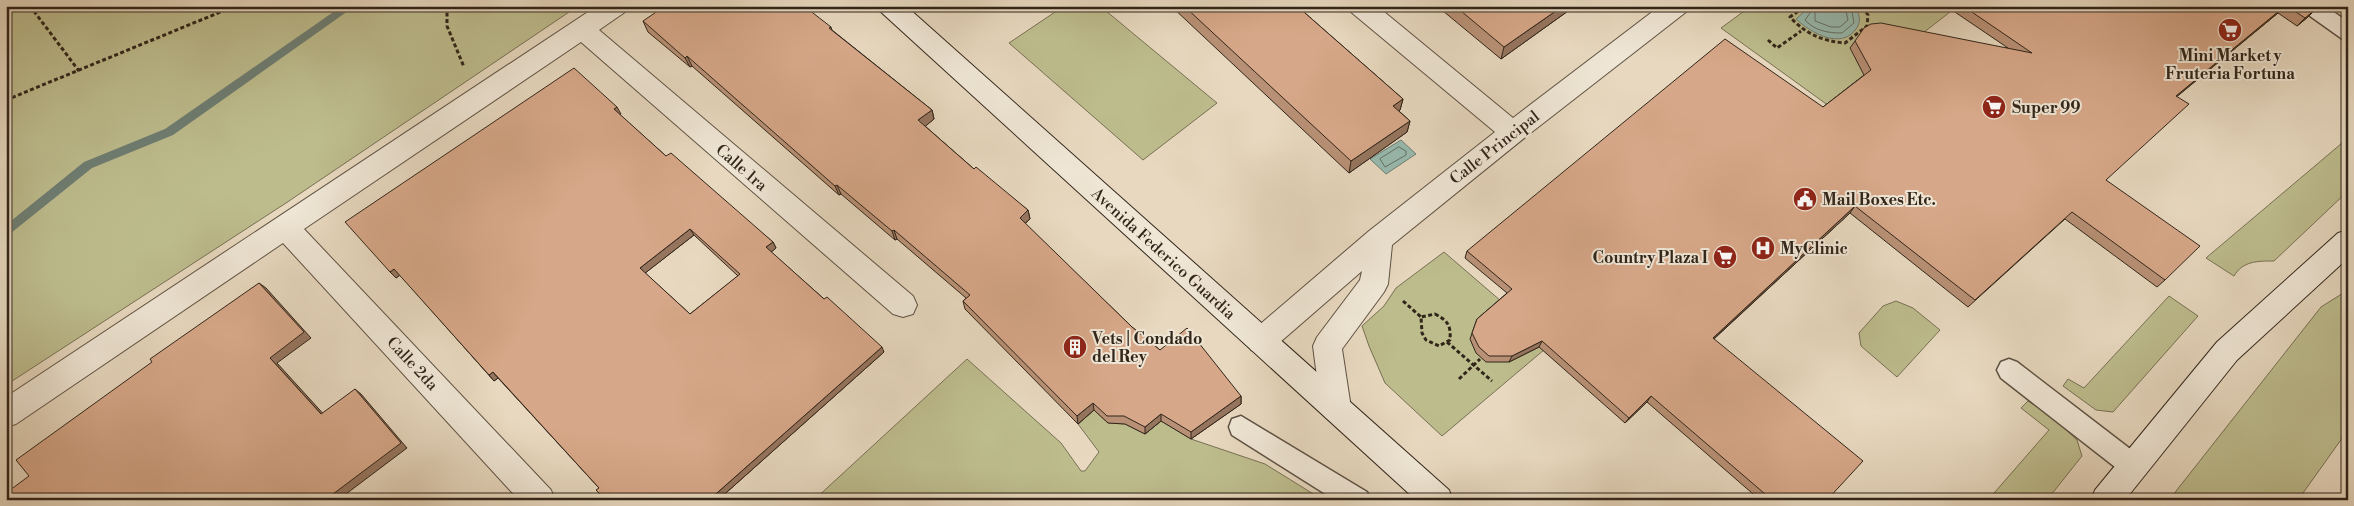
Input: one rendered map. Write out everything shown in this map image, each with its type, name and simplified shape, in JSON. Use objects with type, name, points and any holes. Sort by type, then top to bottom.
[{"type":"street","points":[[6,414],[616,6]]},
{"type":"street","name":"Avenida Federico Guardia","points":[[890,6],[1438,500]]},
{"type":"street","points":[[1360,6],[1512,132]]},
{"type":"street","name":"Calle Principal","points":[[1261,341],[1379,239],[1512,132],[1677,6]]},
{"type":"street","name":"Calle 1ra","points":[[582,29],[903,305]]},
{"type":"street","name":"Calle 2da","points":[[285,227],[540,500]]},
{"type":"street","points":[[1336,408],[1327,346],[1374,284],[1379,239]]},
{"type":"street","points":[[2106,500],[2226,351],[2348,241]]},
{"type":"lane","points":[[2310,6],[2348,33]]},
{"type":"lane","points":[[2009,370],[2133,466]]},
{"type":"lane","points":[[1241,427],[1358,500]]},
{"type":"path","points":[[30,6],[79,71]]},
{"type":"path","points":[[6,100],[235,6]]},
{"type":"path","points":[[448,6],[447,26],[465,71]]},
{"type":"path","points":[[1799,6],[1800,10],[1790,17],[1801,31],[1827,41],[1845,43],[1867,26],[1868,15],[1862,6]]},
{"type":"path","points":[[1768,40],[1777,48],[1801,31]]},
{"type":"path","points":[[1400,298],[1421,317],[1421,335],[1427,343],[1439,346],[1447,342],[1451,329],[1447,320],[1435,314],[1421,317]]},
{"type":"path","points":[[1447,342],[1492,381]]},
{"type":"path","points":[[1459,379],[1472,364],[1480,359]]},
{"type":"shaded area","points":[[6,6],[578,6],[286,203],[6,385]]},
{"type":"shaded area","points":[[1064,6],[1100,6],[1217,103],[1143,160],[1009,43]]},
{"type":"shaded area","points":[[1751,6],[1941,6],[1950,12],[1829,106],[1721,28]]},
{"type":"shaded area","points":[[2348,138],[2348,191],[2274,261],[2251,263],[2242,267],[2234,276],[2206,258]]},
{"type":"shaded area","points":[[1444,252],[1551,344],[1442,436],[1385,383],[1362,326],[1384,306],[1396,288]]},
{"type":"shaded area","points":[[2348,290],[2348,430],[2298,500],[2169,500],[2321,307]]},
{"type":"shaded area","points":[[2169,296],[2198,316],[2113,412],[2096,410],[2063,386],[2068,379],[2084,388]]},
{"type":"shaded area","points":[[1896,301],[1913,308],[1940,330],[1897,377],[1861,346],[1859,333],[1883,306]]},
{"type":"shaded area","points":[[967,359],[1061,443],[1081,471],[1085,471],[1099,452],[1078,424],[1094,410],[1108,423],[1125,424],[1145,434],[1161,421],[1191,439],[1265,464],[1323,500],[814,500]]},
{"type":"shaded area","points":[[2028,401],[2049,414],[2077,440],[2082,456],[2047,500],[1988,500],[2049,430],[2021,408]]},
{"type":"water","points":[[1804,6],[1855,6],[1859,15],[1859,23],[1850,35],[1834,39],[1826,37],[1818,34],[1796,19],[1805,11]]},
{"type":"water","points":[[1401,140],[1416,154],[1386,174],[1370,159]]},
{"type":"building","points":[[665,6],[804,6],[932,110],[918,120],[974,169],[976,167],[1028,210],[1020,218],[1132,327],[1160,350],[1187,328],[1241,396],[1191,432],[1161,414],[1145,427],[1124,416],[1107,416],[1093,403],[1077,416],[963,301],[970,295],[894,230],[892,231],[837,185],[835,186],[687,56],[685,58],[643,21]]},
{"type":"building","points":[[1184,6],[1297,6],[1403,99],[1393,106],[1410,121],[1351,161]]},
{"type":"building","points":[[1455,6],[1563,6],[1504,47]]},
{"type":"building","name":"Country Plaza I","points":[[1963,6],[2285,6],[2176,96],[2189,104],[2106,180],[2200,246],[2165,280],[2072,212],[1975,300],[1855,206],[1713,338],[1863,461],[1827,500],[1772,500],[1651,396],[1629,418],[1542,341],[1512,356],[1489,356],[1479,347],[1472,333],[1477,319],[1512,289],[1467,251],[1725,39],[1823,107],[1871,70],[1855,41],[1864,28],[1871,24],[1881,23],[2032,53]]},
{"type":"building","points":[[2287,6],[2312,6],[2316,9],[2305,18]]},
{"type":"building","points":[[574,68],[617,107],[614,109],[666,156],[671,153],[773,242],[766,247],[824,299],[827,297],[882,347],[709,500],[606,500],[596,490],[599,488],[493,372],[489,375],[394,269],[390,272],[345,222]],"holes":[[[690,229],[740,274],[690,314],[640,268]]]},
{"type":"building","points":[[259,283],[304,332],[270,358],[321,414],[355,389],[401,443],[325,500],[8,500],[6,498],[6,493],[29,476],[16,460],[152,362],[150,359]]},
{"type":"waterway","points":[[6,232],[88,165],[169,132],[350,6]]},
{"type":"place","name":"Mini Market y Fruteria Fortuna","points":[[2230,30]]},
{"type":"place","name":"Super 99","points":[[1994,107]]},
{"type":"place","name":"Mail Boxes Etc.","points":[[1805,199]]},
{"type":"place","name":"MyClinic","points":[[1763,248]]},
{"type":"place","name":"Country Plaza I","points":[[1725,257]]},
{"type":"place","name":"Vets | Condado del Rey","points":[[1075,347]]}]
